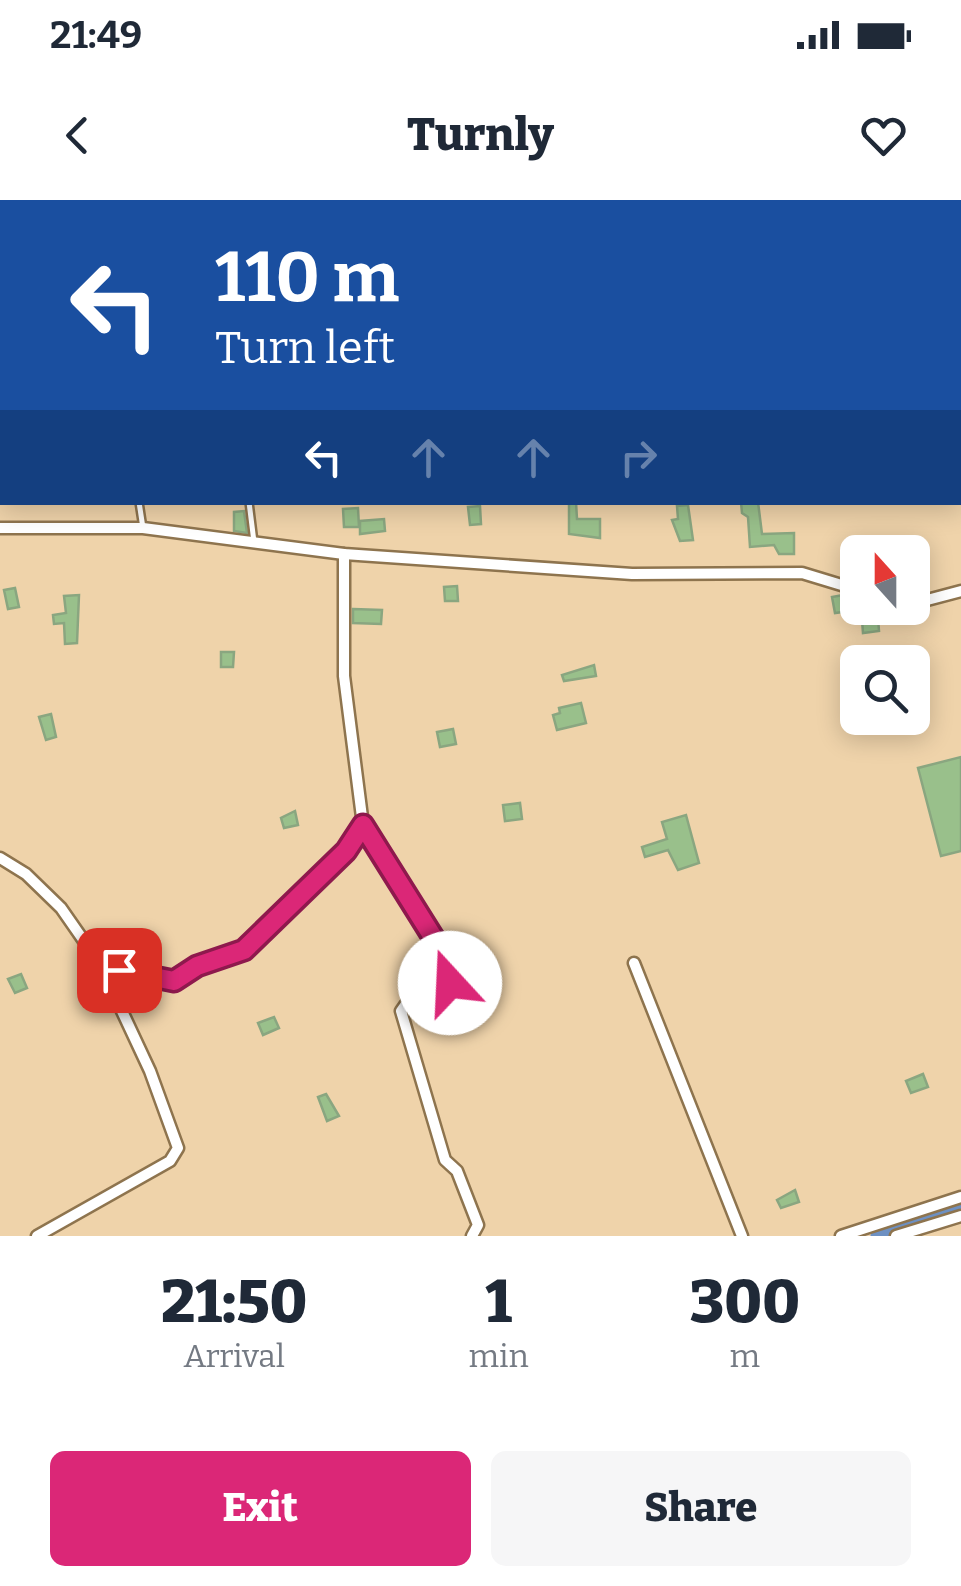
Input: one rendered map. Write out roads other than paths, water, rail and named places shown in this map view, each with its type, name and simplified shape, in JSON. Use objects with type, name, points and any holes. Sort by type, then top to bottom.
[{"type":"street","points":[[0,528],[142,528],[344,554],[632,574],[802,573],[840,585]]},
{"type":"street","points":[[344,554],[344,676],[363,825],[450,972],[448,986],[408,1001],[401,1011],[444,1160],[457,1171],[478,1225],[472,1236]]},
{"type":"street","points":[[930,599],[961,591]]},
{"type":"street","points":[[100,964],[166,982],[244,950],[346,851],[363,825]]},
{"type":"street","points":[[0,858],[26,874],[61,908],[100,964],[150,1071],[178,1148],[156,1170],[37,1236]]},
{"type":"street","points":[[634,963],[742,1236]]},
{"type":"street","points":[[841,1236],[961,1197]]},
{"type":"street","points":[[896,1236],[924,1232],[961,1216]]},
{"type":"lane","points":[[140,505],[142,528]]},
{"type":"lane","points":[[249,505],[254,542]]},
{"type":"waterway","points":[[876,1236],[961,1208]]}]
